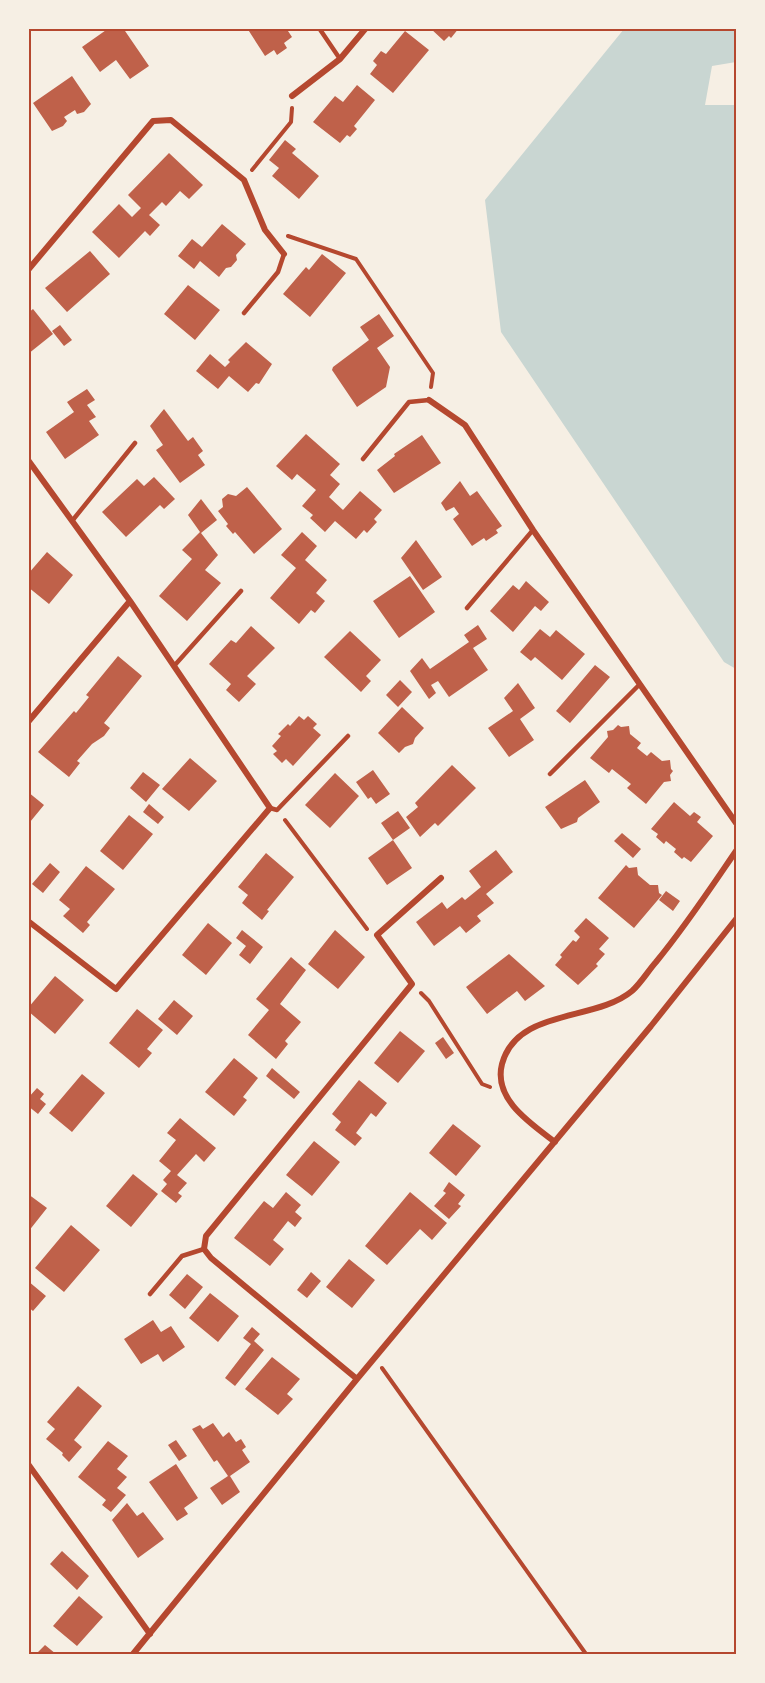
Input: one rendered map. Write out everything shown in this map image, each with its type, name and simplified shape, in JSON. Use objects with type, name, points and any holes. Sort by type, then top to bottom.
[{"type":"street","points":[[292,96],[340,59],[366,28]]},
{"type":"street","points":[[28,270],[153,121],[171,120],[244,180],[265,230],[284,254]]},
{"type":"street","points":[[429,400],[465,425],[533,530],[736,823]]},
{"type":"street","points":[[28,460],[130,601],[270,808],[116,989],[28,921]]},
{"type":"street","points":[[28,722],[130,601]]},
{"type":"street","points":[[555,1142],[518,1113],[503,1091],[500,1075],[505,1054],[522,1034],[564,1016],[594,1009],[632,991],[676,938],[736,851]]},
{"type":"street","points":[[357,1379],[211,1258],[204,1249],[206,1236],[412,984],[377,935],[441,878]]},
{"type":"street","points":[[133,1654],[357,1379],[651,1026],[736,919]]},
{"type":"street","points":[[28,1464],[150,1634]]},
{"type":"lane","points":[[319,28],[340,59]]},
{"type":"lane","points":[[244,313],[278,272],[284,254]]},
{"type":"lane","points":[[363,459],[409,402],[429,400]]},
{"type":"lane","points":[[72,521],[135,443]]},
{"type":"lane","points":[[467,608],[533,530]]},
{"type":"lane","points":[[174,666],[241,591]]},
{"type":"lane","points":[[550,774],[640,684]]},
{"type":"lane","points":[[270,808],[277,810],[348,736]]},
{"type":"lane","points":[[150,1294],[182,1256],[204,1249]]},
{"type":"path","points":[[244,180],[291,122],[292,96]]},
{"type":"path","points":[[265,230],[356,259],[433,373],[429,400]]},
{"type":"path","points":[[277,810],[366,929],[377,935]]},
{"type":"path","points":[[412,984],[429,1001],[482,1084],[503,1091]]},
{"type":"path","points":[[375,1358],[586,1654]]},
{"type":"shaded area","points":[[624,29],[736,29],[736,62],[712,66],[705,105],[736,105],[736,669],[724,662],[501,332],[485,200]]},
{"type":"building","points":[[109,28],[123,28],[149,66],[130,79],[116,60],[100,72],[82,47]]},
{"type":"building","points":[[247,28],[286,28],[292,37],[284,43],[287,48],[277,55],[274,50],[265,56]]},
{"type":"building","points":[[430,28],[459,28],[451,38],[449,36],[444,41]]},
{"type":"building","points":[[405,31],[429,50],[393,93],[370,74],[377,65],[373,61],[381,51],[386,54]]},
{"type":"building","points":[[72,76],[91,104],[84,112],[77,114],[75,110],[64,117],[67,121],[63,126],[52,131],[33,103]]},
{"type":"building","points":[[357,85],[375,100],[354,126],[357,129],[340,143],[313,122],[335,96],[343,102]]},
{"type":"building","points":[[285,140],[296,149],[292,153],[319,176],[299,199],[272,176],[279,168],[269,160]]},
{"type":"building","points":[[169,153],[203,185],[189,199],[180,191],[166,206],[162,202],[149,215],[160,225],[150,236],[145,231],[119,258],[92,232],[119,204],[132,217],[141,208],[128,195]]},
{"type":"building","points":[[222,224],[246,244],[236,255],[237,260],[219,277],[200,261],[194,269],[178,256],[192,239],[202,247]]},
{"type":"building","points":[[90,251],[110,274],[67,312],[45,288]]},
{"type":"building","points":[[322,254],[346,273],[310,317],[283,294],[306,267],[309,270]]},
{"type":"building","points":[[188,285],[220,310],[195,340],[164,314]]},
{"type":"building","points":[[33,309],[53,334],[28,354],[28,313]]},
{"type":"building","points":[[379,314],[394,336],[377,348],[390,367],[386,387],[357,407],[332,370],[369,340],[360,327]]},
{"type":"building","points":[[60,325],[72,340],[64,346],[52,331]]},
{"type":"building","points":[[246,342],[272,364],[259,384],[256,383],[248,392],[229,376],[218,389],[196,371],[210,354],[225,367],[230,362],[228,360]]},
{"type":"building","points":[[87,389],[95,400],[87,405],[96,417],[89,421],[99,435],[65,459],[46,432],[74,412],[67,402]]},
{"type":"building","points":[[164,409],[188,441],[193,437],[203,451],[198,455],[205,465],[180,483],[156,450],[163,445],[150,426]]},
{"type":"building","points":[[306,434],[340,464],[330,475],[340,484],[329,497],[343,510],[360,491],[382,510],[374,519],[377,522],[367,533],[364,530],[356,539],[335,521],[325,532],[310,518],[313,515],[302,506],[316,490],[297,474],[292,480],[276,466]]},
{"type":"building","points":[[422,435],[441,463],[394,493],[377,470],[395,456],[394,454]]},
{"type":"building","points":[[154,477],[175,499],[164,509],[160,505],[126,537],[102,512],[137,479],[144,486]]},
{"type":"building","points":[[460,481],[470,496],[477,491],[502,526],[496,530],[498,533],[486,541],[484,538],[472,546],[453,519],[459,514],[454,507],[446,511],[441,503]]},
{"type":"building","points":[[247,487],[282,529],[254,554],[235,532],[233,534],[226,526],[228,524],[218,511],[223,507],[222,499],[228,494],[236,496]]},
{"type":"building","points":[[201,499],[217,520],[201,533],[218,555],[205,570],[221,583],[187,621],[159,596],[192,559],[182,550],[200,532],[188,515]]},
{"type":"building","points":[[302,532],[317,546],[305,560],[327,580],[316,593],[325,601],[315,613],[311,610],[299,624],[270,598],[296,568],[281,555]]},
{"type":"building","points":[[416,540],[442,577],[423,590],[401,558]]},
{"type":"building","points":[[47,552],[73,575],[49,604],[28,587],[28,574]]},
{"type":"building","points":[[410,576],[435,612],[399,638],[373,601]]},
{"type":"building","points":[[526,581],[549,602],[541,611],[535,606],[513,632],[490,611],[513,585],[519,590]]},
{"type":"building","points":[[478,625],[487,639],[473,648],[488,670],[449,697],[438,681],[431,685],[436,693],[429,699],[410,671],[422,658],[430,669],[469,642],[464,635]]},
{"type":"building","points":[[251,626],[275,648],[247,676],[256,684],[239,702],[226,690],[231,684],[209,664],[231,640],[236,643]]},
{"type":"building","points":[[540,629],[550,637],[556,630],[585,654],[562,680],[535,657],[531,661],[520,652]]},
{"type":"building","points":[[350,631],[381,660],[366,676],[371,681],[361,692],[324,657]]},
{"type":"building","points":[[118,656],[142,676],[104,723],[110,728],[77,761],[80,763],[69,777],[38,752],[74,711],[76,713],[89,697],[86,695]]},
{"type":"building","points":[[595,665],[610,677],[570,723],[556,711]]},
{"type":"building","points":[[400,680],[412,692],[398,707],[386,695]]},
{"type":"building","points":[[518,683],[535,708],[520,719],[534,740],[509,757],[488,728],[513,711],[504,698]]},
{"type":"building","points":[[402,707],[424,728],[413,744],[405,747],[399,753],[378,733]]},
{"type":"building","points":[[299,716],[304,720],[308,716],[317,724],[313,728],[321,735],[293,766],[286,759],[282,763],[273,754],[277,751],[272,746],[281,736],[278,734]]},
{"type":"building","points":[[618,725],[629,726],[630,734],[641,743],[637,748],[647,756],[651,752],[662,761],[670,760],[673,771],[670,775],[671,781],[664,782],[646,804],[627,788],[631,784],[612,769],[609,773],[590,758],[608,737],[607,731],[613,730]]},
{"type":"building","points":[[190,758],[217,781],[189,811],[162,789]]},
{"type":"building","points":[[452,765],[476,788],[438,826],[435,823],[420,837],[406,817],[418,807],[415,803]]},
{"type":"building","points":[[373,770],[390,794],[376,804],[371,797],[368,799],[356,782]]},
{"type":"building","points":[[143,772],[160,785],[146,802],[130,788]]},
{"type":"building","points":[[335,773],[359,796],[330,828],[305,805]]},
{"type":"building","points":[[585,780],[600,802],[578,818],[577,822],[561,829],[545,807]]},
{"type":"building","points":[[28,792],[44,805],[30,822],[28,820]]},
{"type":"building","points":[[674,802],[690,816],[694,812],[701,817],[697,822],[713,836],[691,862],[684,857],[682,859],[674,852],[676,849],[666,841],[664,844],[656,837],[658,834],[651,829]]},
{"type":"building","points":[[149,804],[164,817],[158,824],[143,812]]},
{"type":"building","points":[[398,811],[410,828],[393,840],[381,823]]},
{"type":"building","points":[[129,815],[153,834],[123,870],[100,851]]},
{"type":"building","points":[[622,833],[641,849],[633,858],[614,841]]},
{"type":"building","points":[[393,840],[412,868],[387,885],[368,858]]},
{"type":"building","points":[[496,850],[513,872],[486,894],[494,903],[477,916],[481,921],[466,933],[460,926],[434,946],[416,922],[442,902],[447,909],[462,897],[465,900],[481,887],[469,871]]},
{"type":"building","points":[[266,853],[294,877],[267,910],[269,911],[262,920],[242,903],[248,895],[238,887]]},
{"type":"building","points":[[50,863],[60,872],[43,893],[32,884]]},
{"type":"building","points":[[626,865],[629,868],[637,867],[638,875],[650,885],[658,885],[659,893],[662,895],[634,928],[598,898]]},
{"type":"building","points":[[86,866],[115,889],[87,922],[90,925],[83,933],[63,916],[70,909],[59,900]]},
{"type":"building","points":[[666,891],[680,901],[673,911],[659,900]]},
{"type":"building","points":[[586,918],[609,938],[599,949],[605,954],[596,964],[598,966],[578,985],[555,965],[573,940],[576,942],[580,937],[574,931]]},
{"type":"building","points":[[208,923],[232,943],[206,975],[182,955]]},
{"type":"building","points":[[242,930],[263,947],[250,964],[239,955],[246,946],[236,938]]},
{"type":"building","points":[[335,930],[365,957],[338,989],[308,964]]},
{"type":"building","points":[[509,954],[545,986],[525,1001],[517,991],[487,1014],[466,987]]},
{"type":"building","points":[[291,957],[306,970],[280,1004],[301,1022],[285,1041],[288,1044],[276,1059],[248,1035],[269,1010],[256,999]]},
{"type":"building","points":[[55,976],[84,1000],[55,1034],[28,1011],[28,1008]]},
{"type":"building","points":[[174,1000],[193,1016],[177,1035],[158,1019]]},
{"type":"building","points":[[137,1009],[163,1030],[147,1049],[152,1053],[139,1068],[109,1043]]},
{"type":"building","points":[[400,1031],[425,1051],[398,1083],[374,1063]]},
{"type":"building","points":[[443,1037],[454,1053],[446,1059],[435,1043]]},
{"type":"building","points":[[234,1058],[258,1078],[243,1097],[247,1100],[234,1116],[205,1092]]},
{"type":"building","points":[[272,1068],[300,1092],[294,1099],[266,1076]]},
{"type":"building","points":[[82,1074],[105,1093],[72,1132],[49,1113]]},
{"type":"building","points":[[359,1080],[387,1103],[376,1117],[371,1113],[356,1133],[362,1138],[355,1146],[335,1130],[341,1122],[332,1114]]},
{"type":"building","points":[[37,1088],[44,1094],[40,1099],[46,1104],[38,1114],[28,1106],[28,1098]]},
{"type":"building","points":[[180,1118],[216,1148],[204,1162],[196,1154],[177,1175],[187,1183],[178,1193],[182,1196],[176,1203],[161,1191],[167,1184],[163,1180],[171,1171],[159,1161],[176,1140],[167,1133]]},
{"type":"building","points":[[453,1124],[481,1146],[456,1176],[429,1153]]},
{"type":"building","points":[[314,1141],[340,1162],[312,1196],[286,1175]]},
{"type":"building","points":[[133,1174],[158,1194],[131,1227],[106,1206]]},
{"type":"building","points":[[449,1182],[465,1195],[458,1204],[461,1206],[449,1219],[434,1206],[446,1193],[443,1191]]},
{"type":"building","points":[[286,1192],[301,1205],[295,1212],[302,1218],[295,1227],[288,1221],[273,1240],[284,1249],[270,1266],[234,1238],[264,1201],[273,1208]]},
{"type":"building","points":[[410,1192],[447,1223],[432,1240],[420,1229],[387,1265],[365,1246]]},
{"type":"building","points":[[28,1194],[47,1208],[28,1232]]},
{"type":"building","points":[[71,1225],[100,1250],[64,1292],[35,1268]]},
{"type":"building","points":[[349,1259],[375,1280],[352,1308],[326,1287]]},
{"type":"building","points":[[311,1272],[321,1281],[307,1298],[297,1290]]},
{"type":"building","points":[[187,1274],[203,1287],[185,1309],[169,1295]]},
{"type":"building","points":[[28,1281],[46,1296],[33,1311],[28,1307]]},
{"type":"building","points":[[210,1293],[239,1316],[218,1342],[189,1318]]},
{"type":"building","points":[[153,1320],[161,1332],[171,1326],[185,1347],[163,1362],[158,1354],[141,1364],[124,1339]]},
{"type":"building","points":[[252,1327],[260,1334],[254,1341],[264,1350],[235,1386],[225,1378],[251,1344],[243,1338]]},
{"type":"building","points":[[272,1357],[300,1379],[287,1394],[293,1399],[278,1415],[245,1389]]},
{"type":"building","points":[[78,1386],[102,1406],[74,1440],[82,1447],[69,1462],[62,1455],[63,1453],[46,1439],[55,1429],[47,1422]]},
{"type":"building","points":[[213,1423],[223,1437],[229,1432],[236,1442],[241,1439],[246,1447],[242,1450],[250,1462],[230,1476],[240,1492],[222,1505],[210,1488],[228,1476],[217,1460],[214,1462],[192,1429],[200,1425],[203,1429]]},
{"type":"building","points":[[176,1440],[187,1456],[179,1461],[168,1445]]},
{"type":"building","points":[[108,1441],[128,1456],[117,1469],[127,1477],[117,1488],[126,1495],[111,1512],[102,1505],[106,1500],[78,1477]]},
{"type":"building","points":[[176,1464],[198,1498],[184,1508],[188,1514],[177,1521],[149,1482]]},
{"type":"building","points":[[127,1503],[137,1516],[143,1512],[164,1539],[138,1558],[112,1520]]},
{"type":"building","points":[[62,1551],[89,1576],[77,1590],[50,1564]]},
{"type":"building","points":[[79,1596],[103,1617],[77,1646],[53,1626]]},
{"type":"building","points":[[45,1645],[56,1654],[36,1654]]}]
